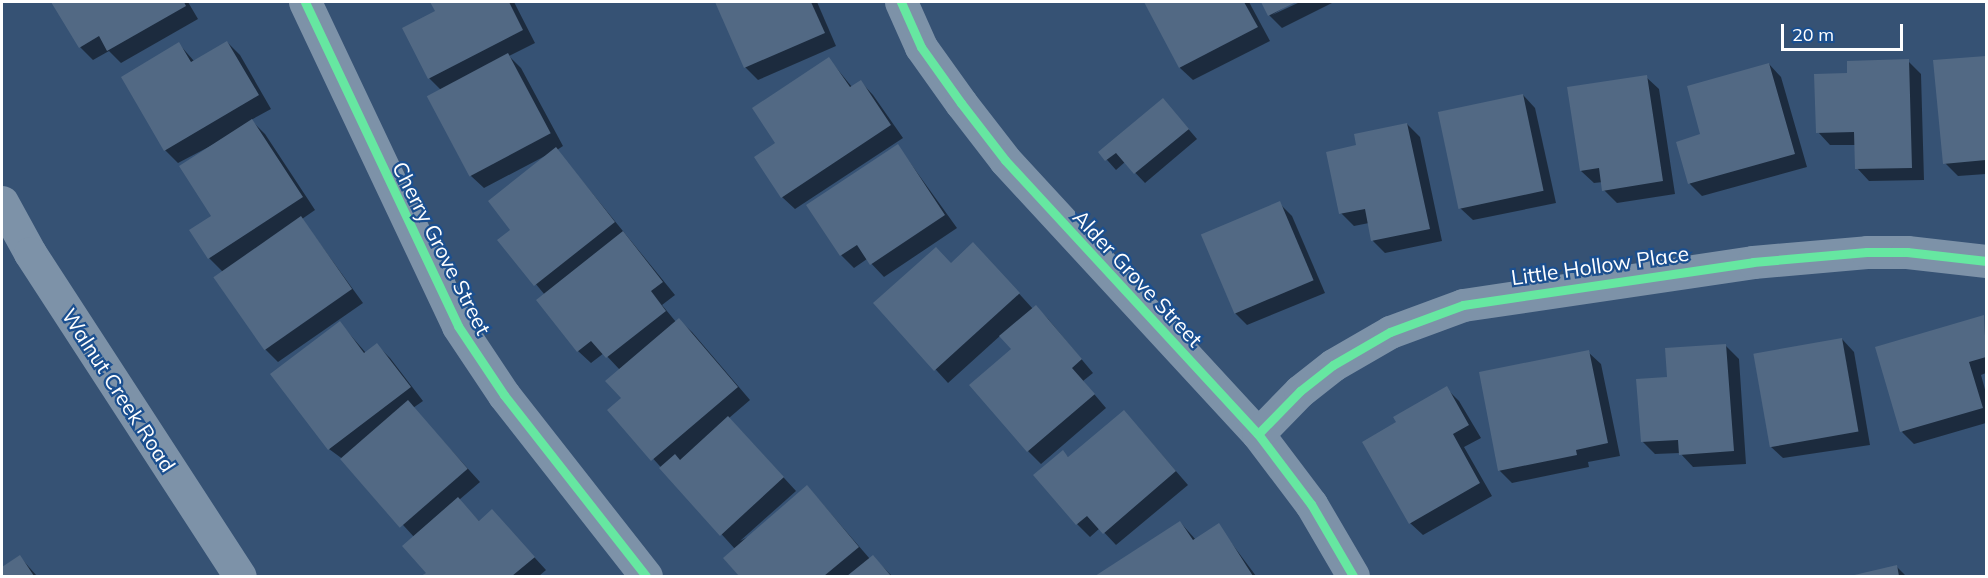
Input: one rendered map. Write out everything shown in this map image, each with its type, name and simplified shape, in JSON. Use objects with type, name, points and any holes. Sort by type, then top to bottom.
[{"type":"street","name":"Cherry Grove Street","points":[[305,2],[458,326],[504,395],[646,576]]},
{"type":"street","name":"Alder Grove Street","points":[[909,4],[921,47],[1005,160],[1258,434],[1311,504],[1353,576]]},
{"type":"street","name":"Walnut Creek Road","points":[[2,202],[30,253],[240,576]]},
{"type":"street","name":"Little Hollow Place","points":[[1258,434],[1300,391],[1334,365],[1390,332],[1463,305],[1752,262],[1855,253],[1906,252],[1986,261]]},
{"type":"building","points":[[51,2],[184,2],[186,6],[107,51],[99,36],[79,48]]},
{"type":"building","points":[[430,2],[509,2],[523,30],[428,79],[402,28],[435,11]]},
{"type":"building","points":[[715,2],[811,2],[825,33],[744,68]]},
{"type":"building","points":[[1144,2],[1244,2],[1258,27],[1179,68]]},
{"type":"building","points":[[1261,2],[1296,2],[1268,16]]},
{"type":"building","points":[[227,41],[259,95],[164,151],[121,77],[179,42],[191,62]]},
{"type":"building","points":[[508,53],[551,133],[469,177],[427,96]]},
{"type":"building","points":[[1986,56],[1986,160],[1943,164],[1933,60]]},
{"type":"building","points":[[829,57],[850,87],[861,80],[891,125],[781,198],[754,157],[775,143],[752,108]]},
{"type":"building","points":[[1909,59],[1912,168],[1855,169],[1854,132],[1816,133],[1814,74],[1847,73],[1847,61]]},
{"type":"building","points":[[1769,63],[1795,154],[1688,184],[1676,142],[1700,134],[1687,86]]},
{"type":"building","points":[[1647,75],[1663,181],[1602,191],[1599,168],[1580,171],[1567,87]]},
{"type":"building","points":[[1523,94],[1544,191],[1458,209],[1438,112]]},
{"type":"building","points":[[1163,98],[1189,129],[1134,174],[1116,153],[1105,161],[1098,152]]},
{"type":"building","points":[[252,119],[303,197],[208,259],[189,230],[211,216],[179,166]]},
{"type":"building","points":[[1407,123],[1430,229],[1371,241],[1365,209],[1339,214],[1326,152],[1356,145],[1354,134]]},
{"type":"building","points":[[898,144],[945,215],[870,265],[857,245],[840,256],[806,205]]},
{"type":"building","points":[[556,147],[615,222],[534,286],[497,240],[510,230],[488,201]]},
{"type":"building","points":[[1280,201],[1314,280],[1234,314],[1201,235]]},
{"type":"building","points":[[301,216],[352,289],[264,350],[213,277]]},
{"type":"building","points":[[623,231],[663,282],[651,291],[666,311],[606,358],[591,341],[577,352],[536,300]]},
{"type":"building","points":[[973,242],[1020,293],[934,371],[873,303],[936,247],[951,263]]},
{"type":"building","points":[[1036,305],[1082,359],[1072,368],[1095,394],[1027,452],[969,385],[1011,349],[999,336]]},
{"type":"building","points":[[1984,315],[1986,357],[1969,362],[1983,408],[1900,432],[1875,347]]},
{"type":"building","points":[[679,318],[738,387],[651,461],[607,410],[621,398],[605,381]]},
{"type":"building","points":[[340,321],[364,353],[377,343],[411,387],[328,450],[270,374]]},
{"type":"building","points":[[1842,338],[1858,432],[1770,447],[1753,354]]},
{"type":"building","points":[[1726,344],[1734,451],[1679,455],[1678,440],[1641,442],[1636,379],[1667,377],[1665,348]]},
{"type":"building","points":[[1589,350],[1608,443],[1576,450],[1577,455],[1498,471],[1479,372]]},
{"type":"building","points":[[1447,386],[1469,425],[1453,434],[1480,483],[1409,524],[1362,442],[1396,422],[1393,417]]},
{"type":"building","points":[[408,400],[468,469],[400,528],[340,459]]},
{"type":"building","points":[[1124,410],[1176,471],[1103,534],[1087,516],[1076,525],[1033,475],[1063,450],[1068,457]]},
{"type":"building","points":[[728,416],[784,477],[720,536],[659,468],[675,454],[680,460]]},
{"type":"building","points":[[807,485],[859,547],[824,576],[739,576],[723,558]]},
{"type":"building","points":[[458,497],[479,521],[492,509],[535,557],[512,576],[421,576],[426,573],[402,546]]},
{"type":"building","points":[[1180,521],[1193,540],[1219,523],[1253,576],[1095,576]]},
{"type":"building","points":[[20,555],[34,576],[2,576],[2,567]]},
{"type":"building","points":[[873,555],[891,576],[847,576]]},
{"type":"building","points":[[1897,565],[1899,576],[1850,576]]},
{"type":"cycle path","points":[[305,2],[458,326],[504,395],[646,576]]},
{"type":"cycle path","points":[[901,2],[921,47],[1005,160],[1258,434],[1311,504],[1353,576]]},
{"type":"cycle path","points":[[1258,434],[1300,391],[1333,365],[1390,332],[1463,305],[1753,262],[1867,252],[1907,252],[1986,261]]}]
